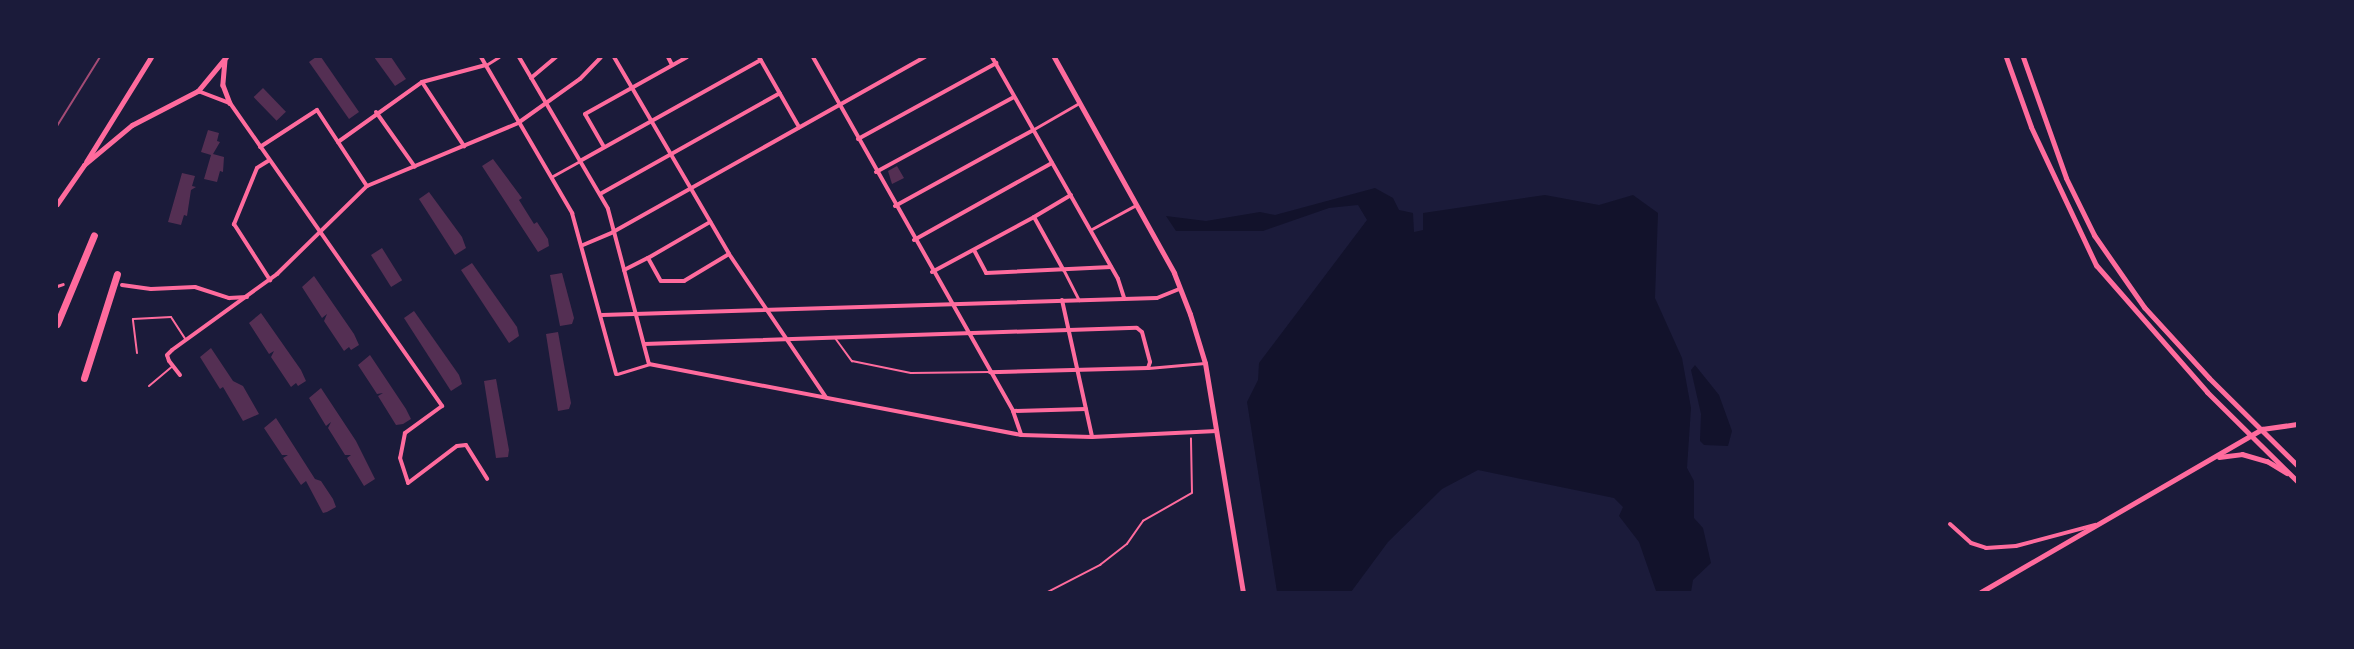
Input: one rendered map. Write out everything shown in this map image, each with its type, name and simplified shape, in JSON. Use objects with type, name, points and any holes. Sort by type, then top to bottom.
[{"type":"highway","points":[[57,324],[94,235]]},
{"type":"highway","points":[[84,378],[117,274]]},
{"type":"main road","points":[[1054,57],[1137,204],[1179,288],[1205,363],[1243,592]]},
{"type":"main road","points":[[2006,57],[2039,147],[2096,265],[2207,392],[2297,481]]},
{"type":"main road","points":[[2023,57],[2066,178],[2094,235],[2144,307],[2297,465]]},
{"type":"main road","points":[[57,204],[84,165]]},
{"type":"street","points":[[84,165],[152,57]]},
{"type":"street","points":[[481,57],[572,213],[583,244],[616,374],[650,364],[1021,435],[1092,437],[1218,431]]},
{"type":"street","points":[[338,142],[376,112],[422,82],[486,65],[499,57]]},
{"type":"street","points":[[519,57],[600,194],[650,364]]},
{"type":"street","points":[[531,78],[556,57]]},
{"type":"street","points":[[180,375],[172,366],[167,355],[270,280],[366,186],[518,123],[547,105],[601,57]]},
{"type":"street","points":[[614,57],[729,254],[764,309],[788,339],[826,397]]},
{"type":"street","points":[[668,57],[672,65]]},
{"type":"street","points":[[604,147],[585,114],[687,57]]},
{"type":"street","points":[[813,57],[932,272],[1013,411],[1021,435]]},
{"type":"street","points":[[583,244],[613,232],[925,57]]},
{"type":"street","points":[[992,57],[1111,267],[1124,298]]},
{"type":"street","points":[[84,165],[132,125],[198,91],[226,58]]},
{"type":"street","points":[[226,58],[223,86],[230,103],[318,234],[442,406],[405,433],[400,458],[408,483],[458,446],[466,445],[487,479]]},
{"type":"street","points":[[551,177],[760,58],[799,127]]},
{"type":"street","points":[[858,139],[996,63]]},
{"type":"street","points":[[422,82],[464,146]]},
{"type":"street","points":[[198,91],[230,103]]},
{"type":"street","points":[[600,194],[780,93]]},
{"type":"street","points":[[876,172],[1014,97]]},
{"type":"street","points":[[895,206],[1079,103]]},
{"type":"street","points":[[260,147],[317,110],[366,186]]},
{"type":"street","points":[[376,112],[415,167]]},
{"type":"street","points":[[268,161],[258,168],[234,224],[270,280]]},
{"type":"street","points":[[914,240],[1052,163]]},
{"type":"street","points":[[932,272],[1071,195]]},
{"type":"street","points":[[1090,230],[1137,204]]},
{"type":"street","points":[[1034,217],[1079,300]]},
{"type":"street","points":[[624,270],[710,222]]},
{"type":"street","points":[[974,250],[986,273],[1111,267]]},
{"type":"street","points":[[648,258],[661,281],[684,281],[729,254]]},
{"type":"street","points":[[57,286],[63,284]]},
{"type":"street","points":[[122,285],[152,290],[195,287],[229,298],[248,297]]},
{"type":"street","points":[[602,315],[1157,298],[1179,288]]},
{"type":"street","points":[[1062,300],[1092,437]]},
{"type":"street","points":[[645,344],[1137,328],[1142,332],[1150,362],[1148,368]]},
{"type":"street","points":[[990,372],[1148,368],[1205,363]]},
{"type":"street","points":[[1013,411],[1086,409]]},
{"type":"street","points":[[1981,592],[2216,458],[2262,429],[2297,424]]},
{"type":"street","points":[[2216,458],[2242,454],[2267,461],[2291,475]]},
{"type":"street","points":[[1950,524],[1971,543],[1986,548],[2016,546],[2096,525]]},
{"type":"lane","points":[[137,353],[133,319],[171,317],[186,340]]},
{"type":"lane","points":[[836,338],[852,361],[911,373],[990,372]]},
{"type":"lane","points":[[149,386],[172,366]]},
{"type":"path","points":[[1048,592],[1100,565],[1127,544],[1143,521],[1192,494],[1190,433]]},
{"type":"shaded area","points":[[1375,188],[1393,198],[1399,210],[1413,213],[1414,232],[1423,230],[1423,213],[1545,195],[1599,205],[1633,195],[1658,213],[1655,298],[1682,358],[1691,408],[1687,468],[1694,481],[1694,518],[1703,528],[1711,563],[1693,580],[1691,592],[1656,591],[1639,542],[1619,516],[1623,507],[1614,498],[1478,470],[1442,489],[1388,542],[1351,592],[1277,592],[1247,402],[1258,380],[1259,363],[1367,220],[1358,205],[1329,208],[1263,231],[1176,231],[1166,216],[1206,221],[1260,212],[1275,215]]},
{"type":"shaded area","points":[[1695,365],[1719,395],[1732,431],[1728,446],[1704,445],[1700,441],[1701,414],[1691,370]]},
{"type":"building","points":[[316,57],[321,57],[359,112],[349,119],[309,62]]},
{"type":"building","points":[[374,57],[391,57],[406,79],[395,86]]},
{"type":"building","points":[[263,88],[286,112],[277,121],[254,97]]},
{"type":"building","points":[[208,130],[219,133],[217,141],[220,142],[213,154],[224,157],[223,172],[220,171],[217,182],[204,179],[211,155],[201,152]]},
{"type":"building","points":[[493,159],[522,198],[519,200],[534,224],[537,222],[548,239],[549,246],[538,252],[482,166]]},
{"type":"building","points":[[897,166],[904,178],[892,184],[888,171]]},
{"type":"building","points":[[182,173],[195,176],[192,186],[196,187],[191,190],[187,216],[184,215],[181,225],[168,222]]},
{"type":"building","points":[[429,192],[462,237],[466,248],[455,255],[419,199]]},
{"type":"building","points":[[382,248],[402,280],[391,287],[371,255]]},
{"type":"building","points":[[472,263],[517,327],[519,336],[509,343],[461,270]]},
{"type":"building","points":[[562,273],[574,318],[572,324],[560,326],[550,275]]},
{"type":"building","points":[[314,276],[354,334],[359,345],[351,350],[349,347],[344,351],[324,321],[327,314],[322,318],[302,287]]},
{"type":"building","points":[[414,311],[459,375],[462,384],[451,391],[404,318]]},
{"type":"building","points":[[261,313],[301,370],[306,381],[298,386],[296,383],[291,387],[271,357],[274,351],[269,354],[249,323]]},
{"type":"building","points":[[558,332],[571,403],[569,409],[558,411],[546,334]]},
{"type":"building","points":[[211,348],[233,381],[243,386],[259,414],[243,421],[223,387],[220,389],[200,357]]},
{"type":"building","points":[[370,355],[411,419],[403,424],[396,425],[378,396],[383,393],[377,394],[358,365]]},
{"type":"building","points":[[496,379],[509,450],[508,457],[496,458],[484,381]]},
{"type":"building","points":[[321,388],[356,441],[375,479],[364,486],[347,458],[351,455],[345,455],[328,428],[331,422],[326,426],[309,398]]},
{"type":"building","points":[[276,418],[315,479],[321,481],[336,507],[323,513],[306,481],[301,485],[283,458],[288,455],[282,455],[264,428]]},
{"type":"railway","points":[[57,126],[100,57]]}]
